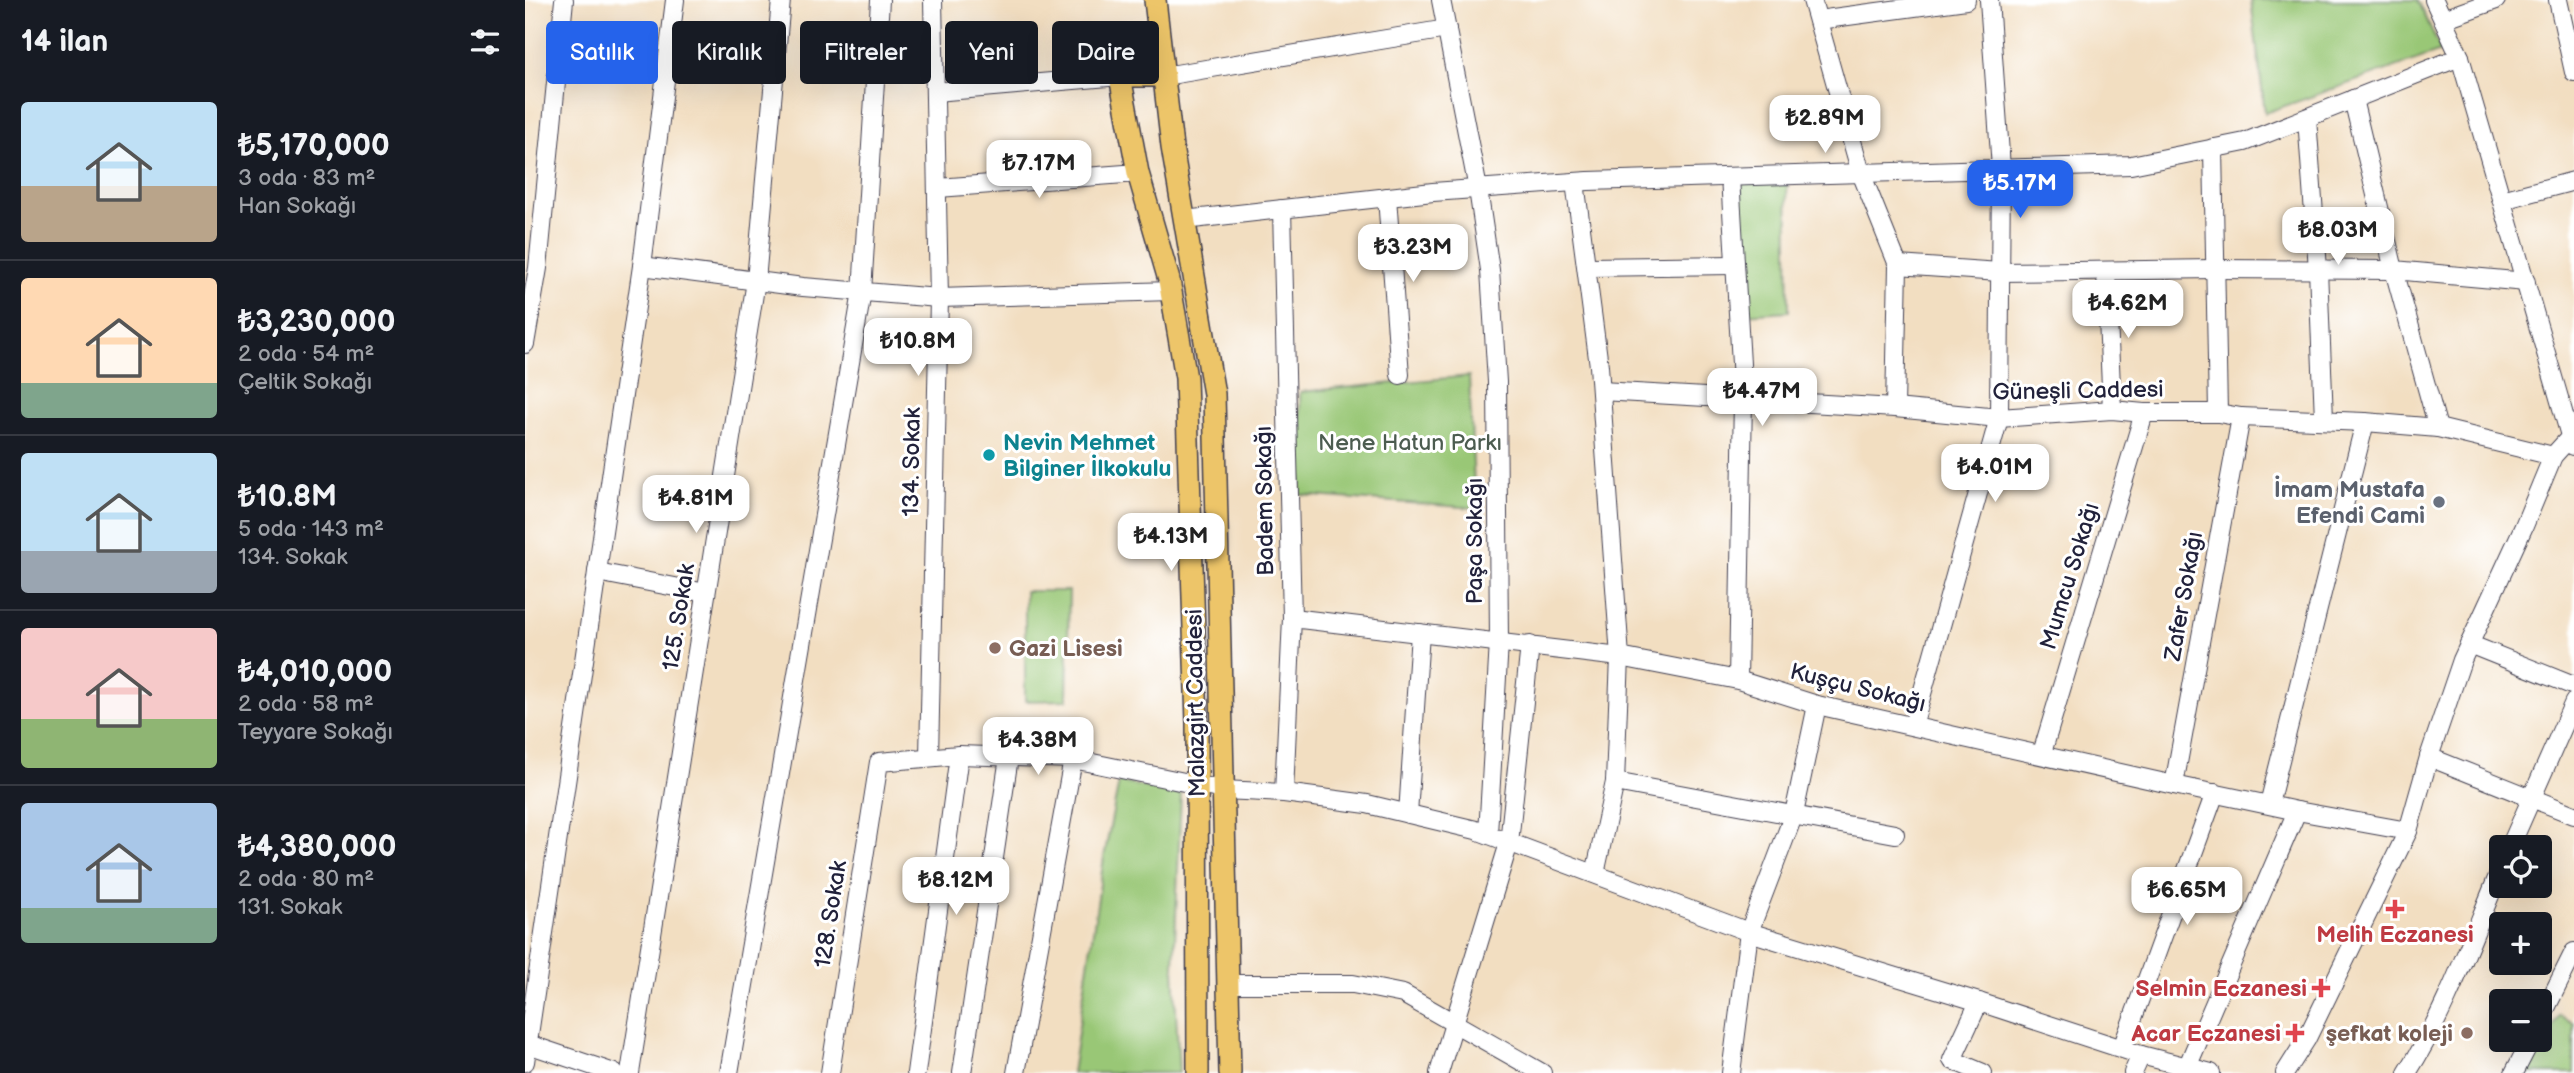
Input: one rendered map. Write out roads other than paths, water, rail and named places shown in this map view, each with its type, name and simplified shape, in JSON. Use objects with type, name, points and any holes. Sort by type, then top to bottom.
[{"type":"main road","name":"Malazgirt Caddesi","points":[[1155,0],[1172,147],[1214,394],[1230,1073]]},
{"type":"main road","points":[[1159,76],[1164,76]]},
{"type":"main road","name":"Malazgirt Caddesi","points":[[1121,84],[1138,173],[1171,291],[1186,378],[1198,786],[1198,1073]]},
{"type":"street","points":[[525,344],[538,268],[563,0]]},
{"type":"street","points":[[614,1073],[526,1050],[642,266],[675,0]]},
{"type":"street","name":"125. Sokak","points":[[630,1073],[756,281],[781,0]]},
{"type":"street","points":[[729,1073],[862,292],[880,0]]},
{"type":"street","name":"134. Sokak","points":[[929,757],[939,299],[933,0]]},
{"type":"street","name":"Paşa Sokağı","points":[[1441,0],[1478,188],[1490,270],[1497,382],[1499,642],[1489,834]]},
{"type":"street","points":[[1812,0],[1861,173],[1898,265],[1895,408]]},
{"type":"street","points":[[1818,20],[1966,0]]},
{"type":"street","points":[[1913,726],[1999,418],[2001,168],[1989,0]]},
{"type":"street","points":[[2285,1073],[2306,1040],[2408,831],[2428,757],[2469,644],[2553,456],[2573,440],[2460,57],[2434,0]]},
{"type":"street","points":[[2443,19],[2496,0]]},
{"type":"street","points":[[2558,0],[2574,72]]},
{"type":"street","points":[[1164,76],[1447,29]]},
{"type":"street","points":[[1184,220],[1478,188],[1575,182],[2131,165],[2245,142],[2460,57]]},
{"type":"street","points":[[935,92],[1052,82]]},
{"type":"street","points":[[2353,99],[2394,270],[2438,428]]},
{"type":"street","points":[[2307,118],[2318,269],[2324,419]]},
{"type":"street","points":[[2213,148],[2218,413]]},
{"type":"street","points":[[938,188],[1138,173]]},
{"type":"street","points":[[1730,177],[1743,398],[1738,680]]},
{"type":"street","points":[[2502,200],[2574,181]]},
{"type":"street","points":[[1575,182],[1588,267],[1601,391],[1621,657],[1615,782],[1595,874]]},
{"type":"street","points":[[1387,197],[1400,375]]},
{"type":"street","name":"Badem Sokağı","points":[[1282,209],[1292,618],[1283,793]]},
{"type":"street","points":[[1588,267],[1734,265]]},
{"type":"street","points":[[1898,265],[2000,272],[2394,270],[2526,282]]},
{"type":"street","points":[[642,266],[756,281],[939,299],[1171,291]]},
{"type":"street","points":[[2106,272],[2112,410]]},
{"type":"street","name":"Güneşli Caddesi","points":[[1601,391],[1895,408],[1999,418],[2112,410],[2324,419],[2438,428],[2553,456]]},
{"type":"street","name":"Mumcu Sokağı","points":[[2042,753],[2144,413]]},
{"type":"street","name":"Zafer Sokağı","points":[[2174,785],[2241,417]]},
{"type":"street","points":[[2269,804],[2365,422]]},
{"type":"street","points":[[597,572],[706,593]]},
{"type":"street","name":"Kuşçu Sokağı","points":[[1292,618],[1621,657],[1738,680],[1817,705],[2042,753],[2174,785],[2408,831]]},
{"type":"street","points":[[1408,814],[1420,633]]},
{"type":"street","points":[[2469,644],[2574,686]]},
{"type":"street","points":[[1439,1073],[1509,843],[1530,645]]},
{"type":"street","points":[[2515,835],[2574,702]]},
{"type":"street","points":[[1731,1073],[1749,932],[1794,814],[1817,705]]},
{"type":"street","points":[[929,757],[959,755],[1073,759],[1198,786],[1367,804],[1408,814],[1489,834],[1749,932],[2141,1055],[2211,1073]]},
{"type":"street","points":[[916,1073],[959,755]]},
{"type":"street","name":"128. Sokak","points":[[831,1073],[879,762],[929,757]]},
{"type":"street","points":[[962,1073],[999,839],[1009,757]]},
{"type":"street","points":[[2428,757],[2574,815]]},
{"type":"street","points":[[1016,1073],[1073,759]]},
{"type":"street","points":[[1615,782],[1895,834]]},
{"type":"street","points":[[2122,1048],[2215,793]]},
{"type":"street","points":[[2187,1066],[2298,811]]},
{"type":"street","points":[[2407,1073],[2420,1052],[2457,974],[2489,898]]},
{"type":"street","points":[[2552,996],[2574,952]]},
{"type":"street","points":[[1228,984],[1353,984],[1403,994],[1542,1073]]},
{"type":"street","points":[[1979,1002],[1952,1060],[1983,1073]]},
{"type":"street","points":[[2514,1073],[2525,1052]]},
{"type":"street","points":[[2133,1073],[2141,1055]]},
{"type":"place","name":"Nevin Mehmet Bilginer İlkokulu","points":[[989,455]]},
{"type":"place","name":"İmam Mustafa Efendi Cami","points":[[2439,502]]},
{"type":"place","name":"Gazi Lisesi","points":[[995,648]]},
{"type":"place","name":"Melih Eczanesi","points":[[2395,909]]},
{"type":"place","name":"Selmin Eczanesi","points":[[2321,988]]},
{"type":"place","name":"Acar Eczanesi","points":[[2295,1033]]},
{"type":"place","name":"şefkat koleji","points":[[2467,1033]]},
{"type":"park label","name":"Nene Hatun Parkı","points":[[1410,442]]}]
